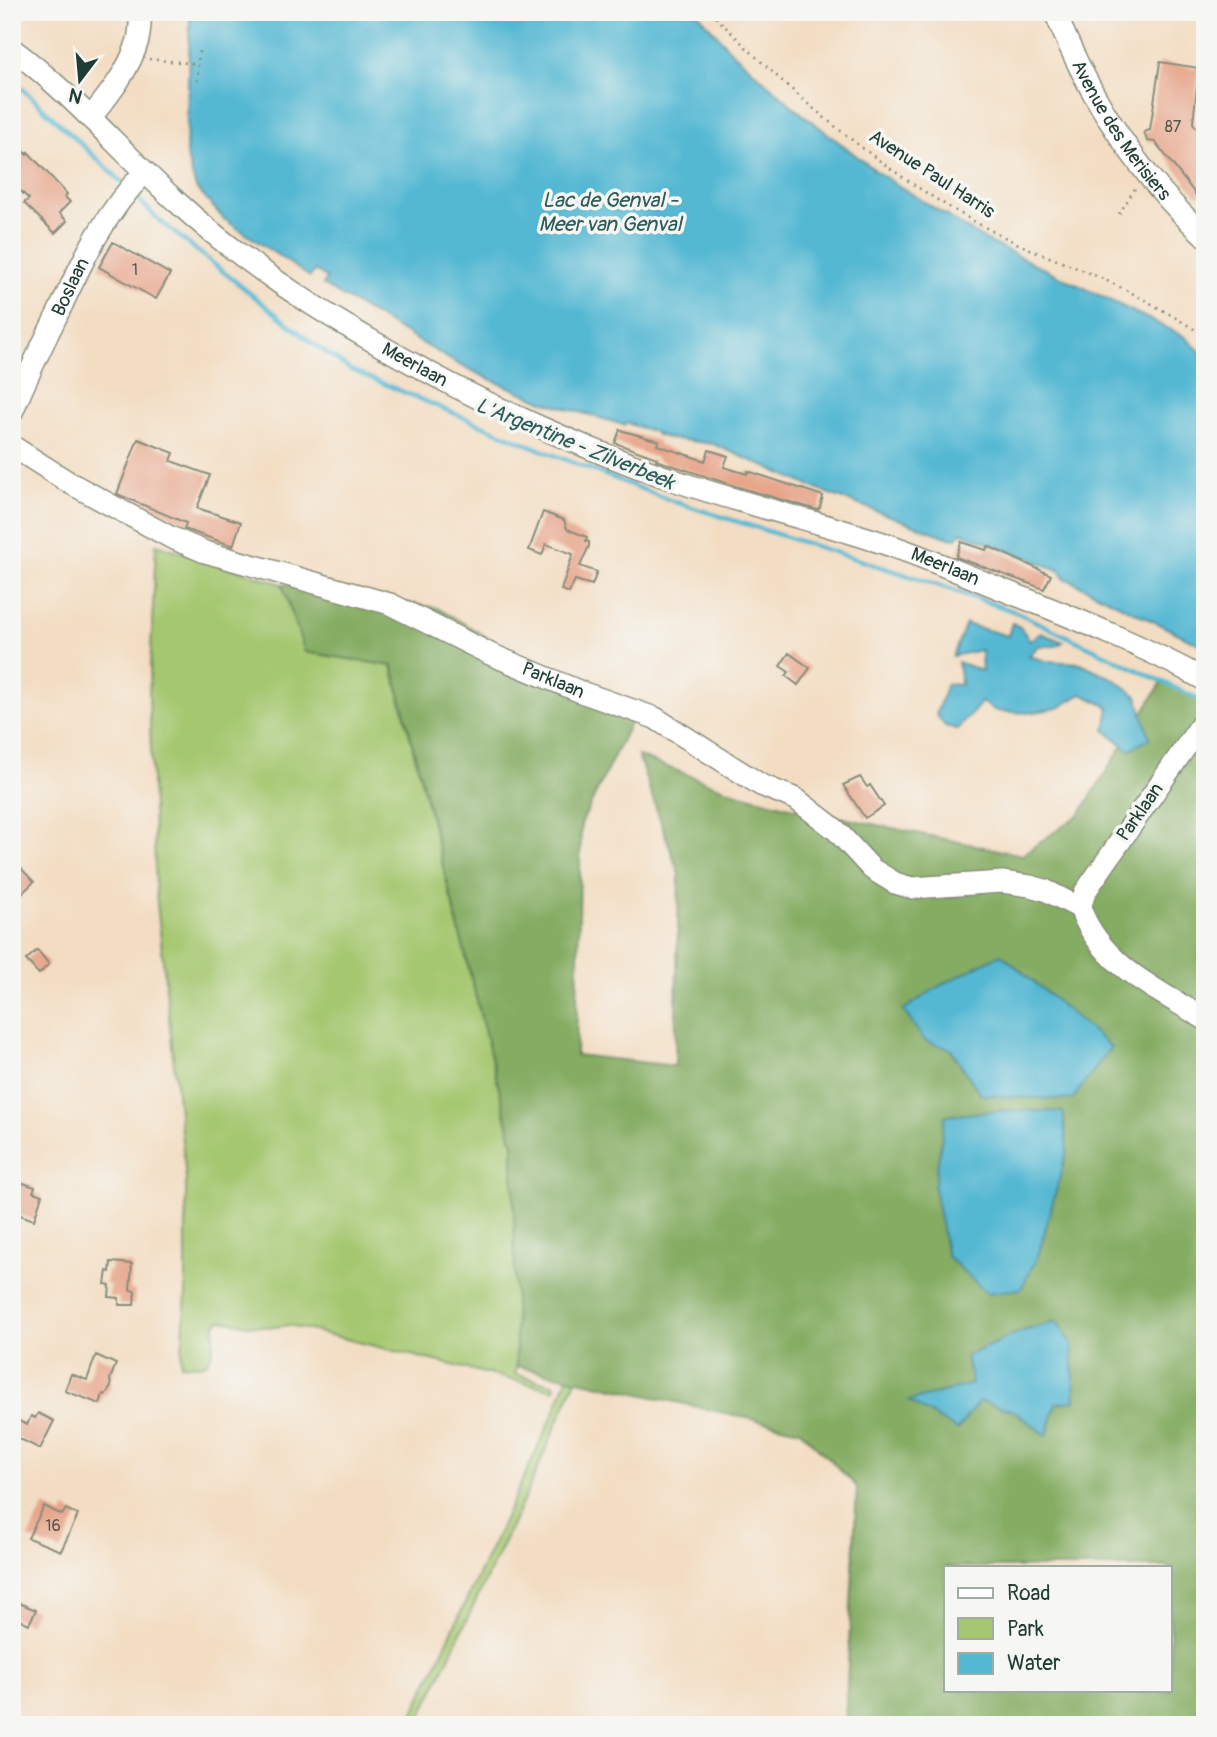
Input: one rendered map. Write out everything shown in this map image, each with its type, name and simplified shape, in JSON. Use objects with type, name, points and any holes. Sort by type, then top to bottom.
[{"type":"street","points":[[91,117],[108,96],[133,54],[138,39],[141,12]]},
{"type":"street","name":"Avenue des Merisiers","points":[[1055,12],[1066,41],[1114,131],[1160,190],[1205,236]]},
{"type":"street","name":"Meerlaan","points":[[12,49],[91,117],[133,184],[215,234],[288,289],[361,335],[461,389],[579,443],[678,482],[891,546],[1119,636],[1205,680]]},
{"type":"street","name":"Boslaan","points":[[12,412],[77,272],[107,217],[133,184]]},
{"type":"street","name":"Parklaan","points":[[12,446],[70,483],[170,537],[205,552],[390,604],[490,653],[581,692],[656,718],[761,785],[796,799],[836,830],[872,869],[895,883],[912,888],[1002,882],[1045,890],[1080,908],[1085,892],[1205,719]]},
{"type":"street","points":[[1080,908],[1096,942],[1113,960],[1205,1019]]},
{"type":"path","name":"Avenue Paul Harris","points":[[710,12],[757,60],[819,113],[942,202],[1001,235],[1106,280],[1205,336]]},
{"type":"path","points":[[197,81],[199,50]]},
{"type":"path","points":[[133,54],[145,59],[198,64]]},
{"type":"path","points":[[1119,214],[1146,172]]},
{"type":"green space","points":[[156,544],[282,584],[305,652],[392,666],[513,1144],[520,1357],[515,1374],[555,1385],[554,1390],[289,1325],[263,1327],[220,1320],[215,1325],[213,1349],[208,1362],[201,1365],[181,1364],[186,1294],[186,1179],[156,893],[149,694]]},
{"type":"green space","points":[[282,584],[437,608],[631,721],[581,824],[576,1055],[675,1066],[679,874],[638,756],[730,791],[790,807],[1022,855],[1080,814],[1162,682],[1205,702],[1205,1725],[845,1725],[857,1487],[800,1430],[516,1366],[513,1144],[393,666],[305,652]],"holes":[[[1058,1005],[1110,1047],[1072,1100],[981,1095],[950,1049]],[[1008,1110],[1063,1113],[1067,1151],[1038,1256],[945,1117]],[[966,1357],[1056,1403],[1047,1435],[1012,1410],[979,1401],[957,1430],[910,1401],[973,1384]]]},
{"type":"green space","points":[[567,1378],[576,1380],[525,1497],[417,1725],[408,1725],[554,1413]]},
{"type":"water","name":"Lac de Genval - Meer van Genval","points":[[190,12],[697,12],[730,50],[796,109],[880,174],[987,241],[1184,336],[1205,356],[1205,647],[1063,577],[1061,571],[961,532],[957,538],[947,537],[819,490],[713,444],[667,438],[626,423],[624,425],[542,401],[458,364],[323,285],[327,278],[315,270],[310,277],[224,219],[196,188],[186,154]]},
{"type":"water","points":[[1012,623],[1020,627],[1030,640],[1041,633],[1063,642],[1056,646],[1038,646],[1029,656],[1046,661],[1081,663],[1114,679],[1137,696],[1150,739],[1129,750],[1105,730],[1109,707],[1082,694],[1058,708],[1028,713],[996,711],[981,702],[958,729],[945,726],[936,714],[947,684],[961,685],[958,662],[982,671],[981,650],[953,656],[966,624],[1008,636]]},
{"type":"water","points":[[1001,954],[1111,1047],[1072,1100],[981,1095],[951,1049],[925,1041],[903,1010],[941,985]]},
{"type":"water","points":[[1008,1110],[1063,1112],[1067,1151],[1038,1256],[1021,1289],[987,1293],[947,1256],[934,1187],[945,1116]]},
{"type":"water","points":[[1056,1321],[1072,1343],[1075,1401],[1056,1403],[1047,1435],[1012,1410],[979,1401],[957,1430],[909,1401],[972,1384],[966,1356],[1020,1332]]},
{"type":"building","points":[[1160,62],[1199,68],[1193,123],[1205,139],[1205,193],[1197,196],[1155,142],[1147,141],[1144,132],[1150,130]]},
{"type":"building","points":[[12,141],[27,155],[28,152],[67,194],[65,197],[70,202],[59,213],[67,221],[55,233],[24,203],[29,199],[12,183]]},
{"type":"building","points":[[113,242],[170,274],[156,299],[99,267]]},
{"type":"building","points":[[620,430],[659,441],[657,445],[705,461],[709,450],[728,456],[724,467],[747,474],[748,471],[823,496],[820,508],[818,510],[735,486],[656,460],[657,458],[615,443]]},
{"type":"building","points":[[138,439],[174,453],[171,461],[210,475],[197,508],[241,522],[233,546],[184,529],[186,523],[117,494]]},
{"type":"building","points":[[543,512],[564,520],[567,529],[587,537],[589,546],[580,566],[597,572],[592,585],[575,580],[569,593],[561,590],[573,554],[546,544],[542,555],[529,550]]},
{"type":"building","points":[[961,542],[986,550],[988,546],[1051,575],[1044,589],[956,557]]},
{"type":"building","points":[[789,653],[810,668],[798,685],[786,676],[789,672],[780,666]]},
{"type":"building","points":[[860,777],[867,787],[870,785],[884,806],[865,818],[843,785]]},
{"type":"building","points":[[12,859],[34,882],[18,897],[12,891]]},
{"type":"building","points":[[37,950],[49,964],[39,974],[26,960]]},
{"type":"building","points":[[12,1179],[35,1187],[33,1192],[42,1195],[34,1220],[12,1212],[16,1194],[12,1193]]},
{"type":"building","points":[[111,1262],[132,1264],[130,1290],[135,1291],[134,1305],[119,1305],[119,1298],[109,1297],[110,1285],[105,1284]]},
{"type":"building","points":[[96,1355],[116,1364],[110,1379],[111,1387],[103,1394],[100,1404],[65,1391],[71,1374],[87,1380]]},
{"type":"building","points":[[38,1413],[54,1421],[40,1449],[12,1435],[17,1420],[27,1425],[31,1416],[35,1418]]},
{"type":"building","points":[[44,1506],[62,1515],[66,1509],[78,1515],[61,1551],[28,1538]]},
{"type":"building","points":[[12,1600],[36,1610],[29,1624],[12,1616]]},
{"type":"waterway","name":"L'Argentine - Zilverbeek","points":[[12,79],[126,186]]},
{"type":"waterway","name":"L'Argentine - Zilverbeek","points":[[134,195],[160,221],[311,342],[351,370],[546,452],[672,501],[1016,612],[1205,702]]}]
